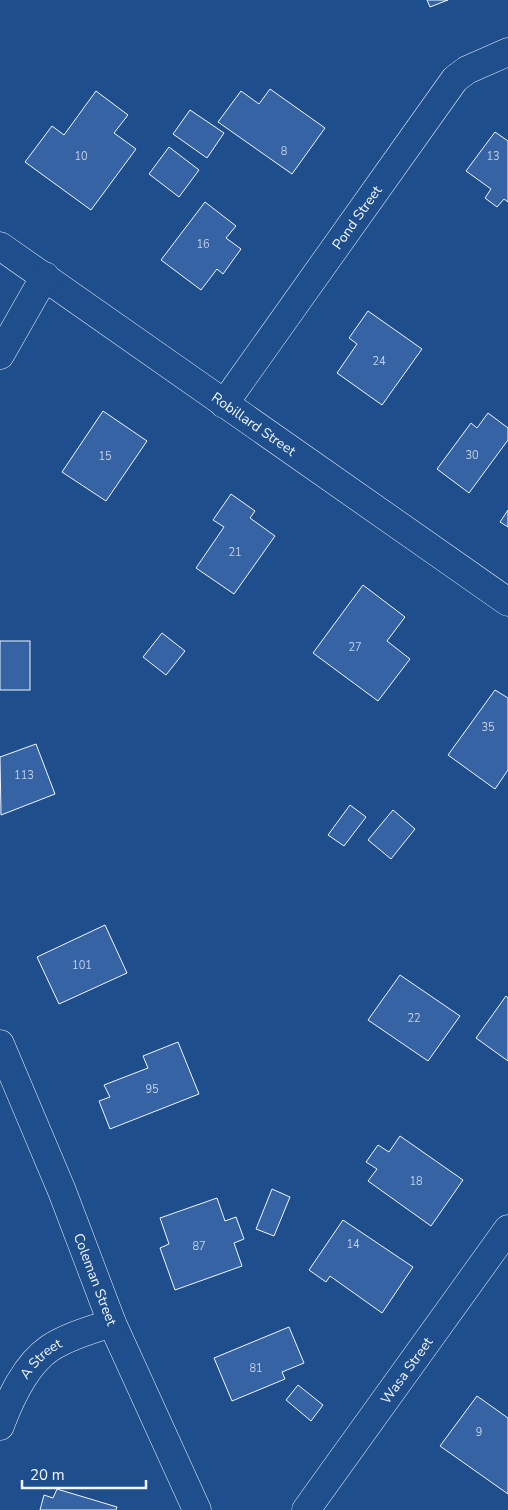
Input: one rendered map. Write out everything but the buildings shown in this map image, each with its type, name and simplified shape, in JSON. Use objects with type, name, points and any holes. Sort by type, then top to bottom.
[{"type":"street","name":"Pond Street","points":[[224,404],[455,79],[467,70],[508,52]]},
{"type":"street","name":"Robillard Street","points":[[0,246],[508,602]]},
{"type":"street","points":[[0,355],[45,276]]},
{"type":"street","name":"Coleman Street","points":[[0,1044],[62,1191],[112,1323],[197,1510]]},
{"type":"street","name":"Wasa Street","points":[[306,1510],[508,1229]]},
{"type":"street","name":"A Street","points":[[0,1426],[9,1402],[28,1370],[49,1349],[79,1334],[112,1323]]}]
